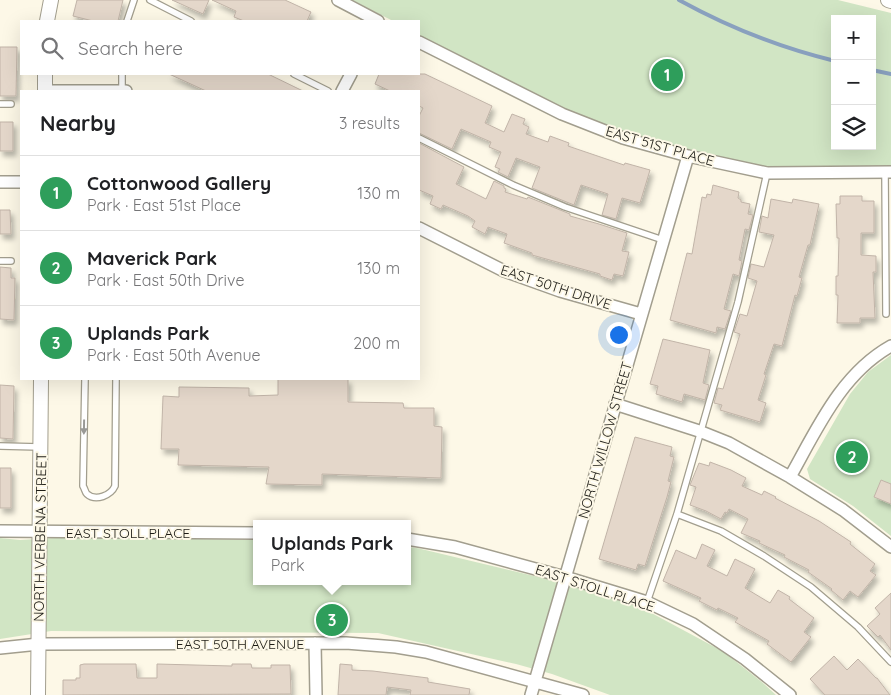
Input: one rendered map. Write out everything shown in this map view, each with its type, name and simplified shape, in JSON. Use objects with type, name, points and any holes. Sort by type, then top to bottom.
[{"type":"street","points":[[47,20],[51,0]]},
{"type":"street","points":[[338,0],[376,20]]},
{"type":"street","name":"EAST 51ST PLACE","points":[[420,43],[562,114],[623,138],[688,156],[767,173],[888,172]]},
{"type":"street","points":[[45,75],[45,90]]},
{"type":"street","points":[[343,90],[350,75]]},
{"type":"street","name":"NORTH WILLOW STREET","points":[[532,695],[688,156]]},
{"type":"street","points":[[0,182],[20,182]]},
{"type":"street","name":"EAST 50TH DRIVE","points":[[420,229],[504,272],[560,291],[642,314]]},
{"type":"street","points":[[790,477],[837,397],[858,370],[876,355],[891,346]]},
{"type":"street","name":"NORTH VERBENA STREET","points":[[38,695],[41,380]]},
{"type":"street","points":[[615,404],[699,431],[728,443],[790,477],[843,510],[891,547]]},
{"type":"street","name":"EAST STOLL PLACE","points":[[0,531],[253,533]]},
{"type":"street","name":"EAST STOLL PLACE","points":[[411,540],[455,547],[565,577],[646,602],[694,624],[745,659],[790,695]]},
{"type":"street","points":[[315,643],[316,695]]},
{"type":"street","name":"EAST 50TH AVENUE","points":[[0,648],[39,644],[315,643],[373,645],[416,650],[583,695]]},
{"type":"lane","points":[[127,20],[134,0]]},
{"type":"lane","points":[[150,0],[189,20]]},
{"type":"lane","points":[[122,75],[124,90]]},
{"type":"lane","points":[[296,75],[326,90]]},
{"type":"lane","points":[[0,104],[11,104]]},
{"type":"lane","points":[[420,139],[512,185],[564,207],[664,240]]},
{"type":"lane","points":[[886,314],[888,172]]},
{"type":"lane","points":[[646,602],[676,514],[738,302],[767,173]]},
{"type":"lane","points":[[0,261],[11,261]]},
{"type":"lane","points":[[85,380],[83,486],[87,494],[96,498],[113,492],[115,486],[116,380]]},
{"type":"lane","points":[[0,446],[40,446]]},
{"type":"lane","points":[[676,514],[721,531],[811,587],[858,627],[891,662]]},
{"type":"green space","points":[[352,0],[838,0],[891,13],[891,167],[764,168],[633,137],[578,115],[420,36],[420,20],[391,20]]},
{"type":"green space","points":[[891,355],[891,536],[853,506],[810,479],[807,469],[850,394],[868,372]]},
{"type":"green space","points":[[71,537],[253,540],[253,585],[411,585],[411,547],[417,548],[580,587],[644,609],[724,652],[776,695],[610,695],[552,674],[516,664],[378,633],[51,631],[0,639],[0,538],[20,540]]},
{"type":"building","points":[[77,0],[123,0],[118,20],[89,20],[73,16]]},
{"type":"building","points":[[172,0],[209,0],[203,14]]},
{"type":"building","points":[[212,0],[285,0],[311,12],[307,20],[242,20],[234,17],[236,11]]},
{"type":"building","points":[[0,47],[17,47],[16,96],[0,96]]},
{"type":"building","points":[[425,74],[492,106],[485,123],[504,132],[512,114],[525,119],[523,124],[529,127],[526,134],[548,142],[550,136],[569,143],[568,146],[624,165],[625,163],[650,170],[640,203],[622,198],[616,219],[602,215],[608,194],[581,185],[574,205],[532,188],[540,167],[516,158],[508,177],[498,172],[500,169],[495,167],[501,152],[489,147],[491,142],[461,129],[452,149],[420,133],[420,114],[423,108],[420,106],[420,90],[388,90],[375,84],[379,75]]},
{"type":"building","points":[[171,75],[270,75],[301,90],[204,90]]},
{"type":"building","points":[[0,122],[13,122],[13,151],[0,151]]},
{"type":"building","points":[[420,144],[464,167],[456,184],[486,199],[494,181],[504,186],[505,192],[527,199],[528,197],[570,214],[570,216],[627,233],[622,251],[629,252],[623,276],[614,274],[612,280],[600,276],[600,274],[532,255],[532,253],[504,243],[507,234],[488,227],[485,234],[472,227],[475,221],[468,216],[443,205],[441,209],[430,204],[433,196],[420,190]]},
{"type":"building","points":[[713,185],[739,192],[738,198],[741,202],[750,204],[748,214],[753,215],[749,230],[745,229],[739,260],[742,261],[739,276],[733,274],[724,309],[731,311],[725,329],[717,327],[716,333],[670,320],[687,253],[692,254],[702,197],[706,198],[707,194],[711,195]]},
{"type":"building","points":[[840,196],[862,196],[862,201],[874,201],[874,233],[861,233],[861,255],[876,256],[876,272],[873,272],[875,318],[860,318],[860,323],[837,323],[838,295],[836,295],[836,276],[838,276],[839,238],[837,238],[836,204],[840,204]]},
{"type":"building","points":[[771,199],[792,203],[793,199],[819,204],[810,245],[808,245],[799,277],[802,278],[797,296],[795,295],[782,346],[774,344],[764,374],[766,375],[758,400],[766,403],[760,422],[720,410],[722,405],[714,403],[718,388],[723,389],[740,334],[734,332],[740,314],[747,316],[757,281],[748,278],[751,264],[764,267],[774,235],[759,232],[762,216],[768,218]]},
{"type":"building","points":[[0,210],[10,210],[11,234],[0,234]]},
{"type":"building","points":[[0,267],[11,268],[11,278],[15,278],[14,320],[0,319]]},
{"type":"building","points":[[663,339],[710,350],[703,383],[709,385],[705,400],[684,394],[682,402],[656,394],[658,386],[650,384]]},
{"type":"building","points":[[278,380],[348,380],[348,402],[403,403],[404,408],[434,408],[434,426],[442,427],[441,478],[322,474],[322,485],[266,484],[269,467],[178,465],[179,449],[161,449],[163,396],[179,397],[179,387],[249,388],[249,396],[278,395]]},
{"type":"building","points":[[0,385],[14,386],[13,439],[0,438]]},
{"type":"building","points":[[635,437],[672,447],[670,456],[674,457],[668,481],[671,482],[645,566],[638,564],[636,570],[599,559]]},
{"type":"building","points":[[710,462],[746,478],[742,486],[762,495],[764,491],[776,497],[819,521],[851,542],[850,544],[875,564],[870,571],[876,575],[858,597],[850,591],[843,600],[832,589],[808,572],[809,570],[784,557],[785,555],[759,543],[760,541],[741,533],[748,519],[729,509],[721,519],[690,505],[696,487],[690,485],[699,463],[709,466]]},
{"type":"building","points":[[0,468],[11,468],[11,508],[0,508]]},
{"type":"building","points":[[881,480],[891,484],[891,504],[874,497]]},
{"type":"building","points":[[702,544],[715,550],[707,566],[727,576],[735,559],[755,569],[745,588],[770,603],[778,590],[790,597],[789,599],[814,618],[804,632],[811,637],[791,662],[767,644],[769,641],[735,622],[738,618],[718,608],[717,610],[699,601],[701,598],[663,581],[676,550],[696,559]]},
{"type":"building","points":[[891,593],[891,650],[880,635],[878,637],[867,626],[880,614],[875,608]]},
{"type":"building","points":[[834,656],[847,670],[858,659],[877,678],[890,695],[825,695],[810,679]]},
{"type":"building","points":[[136,664],[137,678],[157,678],[157,664],[232,666],[232,664],[251,664],[252,668],[290,665],[291,694],[63,695],[63,680],[76,680],[76,678],[80,678],[80,665]]},
{"type":"building","points":[[340,664],[352,665],[352,670],[428,678],[428,682],[470,689],[469,695],[410,695],[411,690],[387,687],[386,695],[338,695]]},
{"type":"waterway","points":[[679,0],[755,36],[831,60]]},
{"type":"waterway","points":[[876,71],[891,74]]},
{"type":"place","name":"Cottonwood Gallery","points":[[667,75]]},
{"type":"place","name":"Maverick Park","points":[[852,457]]},
{"type":"place","name":"Uplands Park","points":[[332,620]]}]
